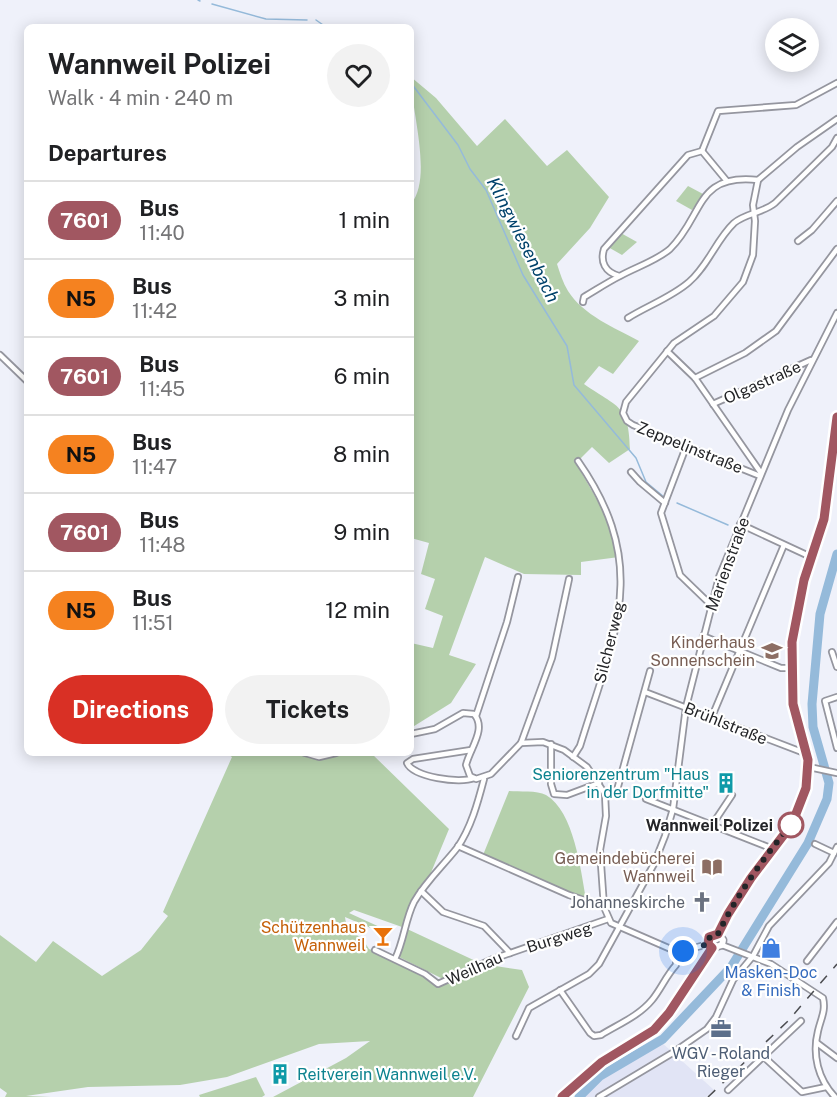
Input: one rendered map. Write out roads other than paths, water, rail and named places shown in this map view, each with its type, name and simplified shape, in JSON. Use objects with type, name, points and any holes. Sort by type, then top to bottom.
[{"type":"main road","points":[[562,1097],[602,1062],[654,1030],[669,1013],[705,958],[710,946],[710,936],[718,934],[733,905],[795,816],[806,788],[809,766],[794,710],[792,642],[811,557],[826,507],[837,418]]},
{"type":"main road","points":[[710,946],[722,945],[723,940],[718,934]]},
{"type":"street","points":[[702,151],[718,111],[796,105],[837,83]]},
{"type":"street","points":[[584,302],[584,297],[669,249],[716,185],[726,180],[758,180],[836,122]]},
{"type":"street","points":[[628,318],[688,283],[707,261],[732,225],[775,203],[832,147],[837,138]]},
{"type":"street","points":[[702,151],[726,180]]},
{"type":"street","points":[[619,276],[610,274],[604,267],[602,257],[604,249],[688,155],[702,151]]},
{"type":"street","name":"Zeppelinstraße","points":[[758,180],[753,213],[755,221],[753,255],[744,282],[714,316],[674,343],[626,402],[623,413],[627,421],[633,425],[760,475]]},
{"type":"street","points":[[798,241],[812,230],[837,201]]},
{"type":"street","points":[[694,378],[745,353],[776,331],[837,249]]},
{"type":"street","name":"Marienstraße","points":[[516,1036],[529,1008],[589,974],[599,964],[621,929],[654,864],[673,809],[686,707],[711,605],[760,475],[811,360],[837,313]]},
{"type":"street","points":[[667,351],[694,378],[760,475]]},
{"type":"street","points":[[0,355],[24,378]]},
{"type":"street","name":"Olgastraße","points":[[712,404],[811,360]]},
{"type":"street","points":[[686,447],[661,513],[680,575],[711,605]]},
{"type":"street","name":"Silcherweg","points":[[573,757],[580,746],[609,651],[618,618],[622,590],[614,532],[602,498],[578,461]]},
{"type":"street","points":[[632,472],[640,482],[665,503]]},
{"type":"street","points":[[741,524],[811,557]]},
{"type":"street","points":[[711,718],[784,545]]},
{"type":"street","points":[[474,778],[466,765],[479,730],[476,716],[507,622],[518,576]]},
{"type":"street","points":[[395,959],[403,942],[412,905],[430,877],[458,846],[474,811],[484,779],[521,743],[552,658],[569,579]]},
{"type":"street","points":[[703,636],[781,668],[792,668]]},
{"type":"street","points":[[832,652],[837,667]]},
{"type":"street","points":[[605,794],[617,790],[650,671]]},
{"type":"street","name":"Brühlstraße","points":[[645,692],[807,754]]},
{"type":"street","points":[[837,697],[825,701],[837,748]]},
{"type":"street","points":[[414,733],[435,729],[463,713],[476,716]]},
{"type":"street","points":[[521,743],[552,744],[587,767],[605,794],[607,808],[600,850],[604,907],[608,919],[621,929],[676,951],[710,946]]},
{"type":"street","points":[[552,744],[551,784],[554,794],[567,795],[599,783]]},
{"type":"street","points":[[471,750],[413,759],[406,763],[410,769],[435,777],[467,781],[474,778],[484,779]]},
{"type":"street","points":[[809,766],[834,773]]},
{"type":"street","points":[[712,825],[732,795]]},
{"type":"street","points":[[646,799],[772,849]]},
{"type":"street","points":[[814,844],[834,853]]},
{"type":"street","points":[[458,846],[569,895],[604,907]]},
{"type":"street","points":[[599,1097],[674,1052],[707,1029],[716,1017],[733,980],[753,956],[769,926],[804,891],[837,847]]},
{"type":"street","points":[[421,891],[443,912],[484,926],[510,953]]},
{"type":"street","name":"Burgweg","points":[[510,953],[608,919]]},
{"type":"street","points":[[807,961],[837,922]]},
{"type":"street","points":[[722,945],[753,956],[784,972],[823,998],[825,1006],[816,1058],[826,1087],[835,1097]]},
{"type":"street","points":[[696,948],[705,958]]},
{"type":"street","name":"Weilhau","points":[[375,950],[426,974],[438,984],[510,953]]},
{"type":"street","points":[[560,990],[590,1033],[594,1036],[601,1035],[641,1010],[652,999],[664,978],[676,965],[676,951]]},
{"type":"street","points":[[728,1090],[765,1058],[801,1022]]},
{"type":"street","points":[[817,1043],[837,1058]]},
{"type":"street","points":[[765,1058],[802,1092],[826,1087]]},
{"type":"waterway","points":[[212,4],[266,19],[307,20]]},
{"type":"waterway","name":"Klingwiesenbach","points":[[316,20],[322,24]]},
{"type":"waterway","name":"Klingwiesenbach","points":[[414,87],[458,145],[470,169],[486,190],[523,275],[567,346],[574,385],[636,458],[646,482],[664,497]]},
{"type":"waterway","points":[[677,503],[728,525]]},
{"type":"waterway","points":[[579,1097],[600,1076],[663,1039],[731,967],[808,843],[827,799],[829,783],[813,727],[812,704],[820,614],[837,554]]},
{"type":"railway","points":[[708,1097],[788,1021],[837,964]]},
{"type":"place","name":"Kinderhaus Sonnenschein","points":[[772,651]]},
{"type":"place","name":"Seniorenzentrum \"Haus in der Dorfmitte\"","points":[[726,783]]},
{"type":"place","name":"Wannweil Polizei","points":[[791,825]]},
{"type":"place","name":"Gemeindebücherei Wannweil","points":[[712,867]]},
{"type":"place","name":"Johanneskirche","points":[[702,902]]},
{"type":"place","name":"Schützenhaus Wannweil","points":[[383,936]]},
{"type":"place","name":"Masken-Doc & Finish","points":[[771,948]]},
{"type":"place","name":"WGV - Roland Rieger","points":[[721,1029]]},
{"type":"place","name":"Reitverein Wannweil e.V.","points":[[280,1074]]}]
